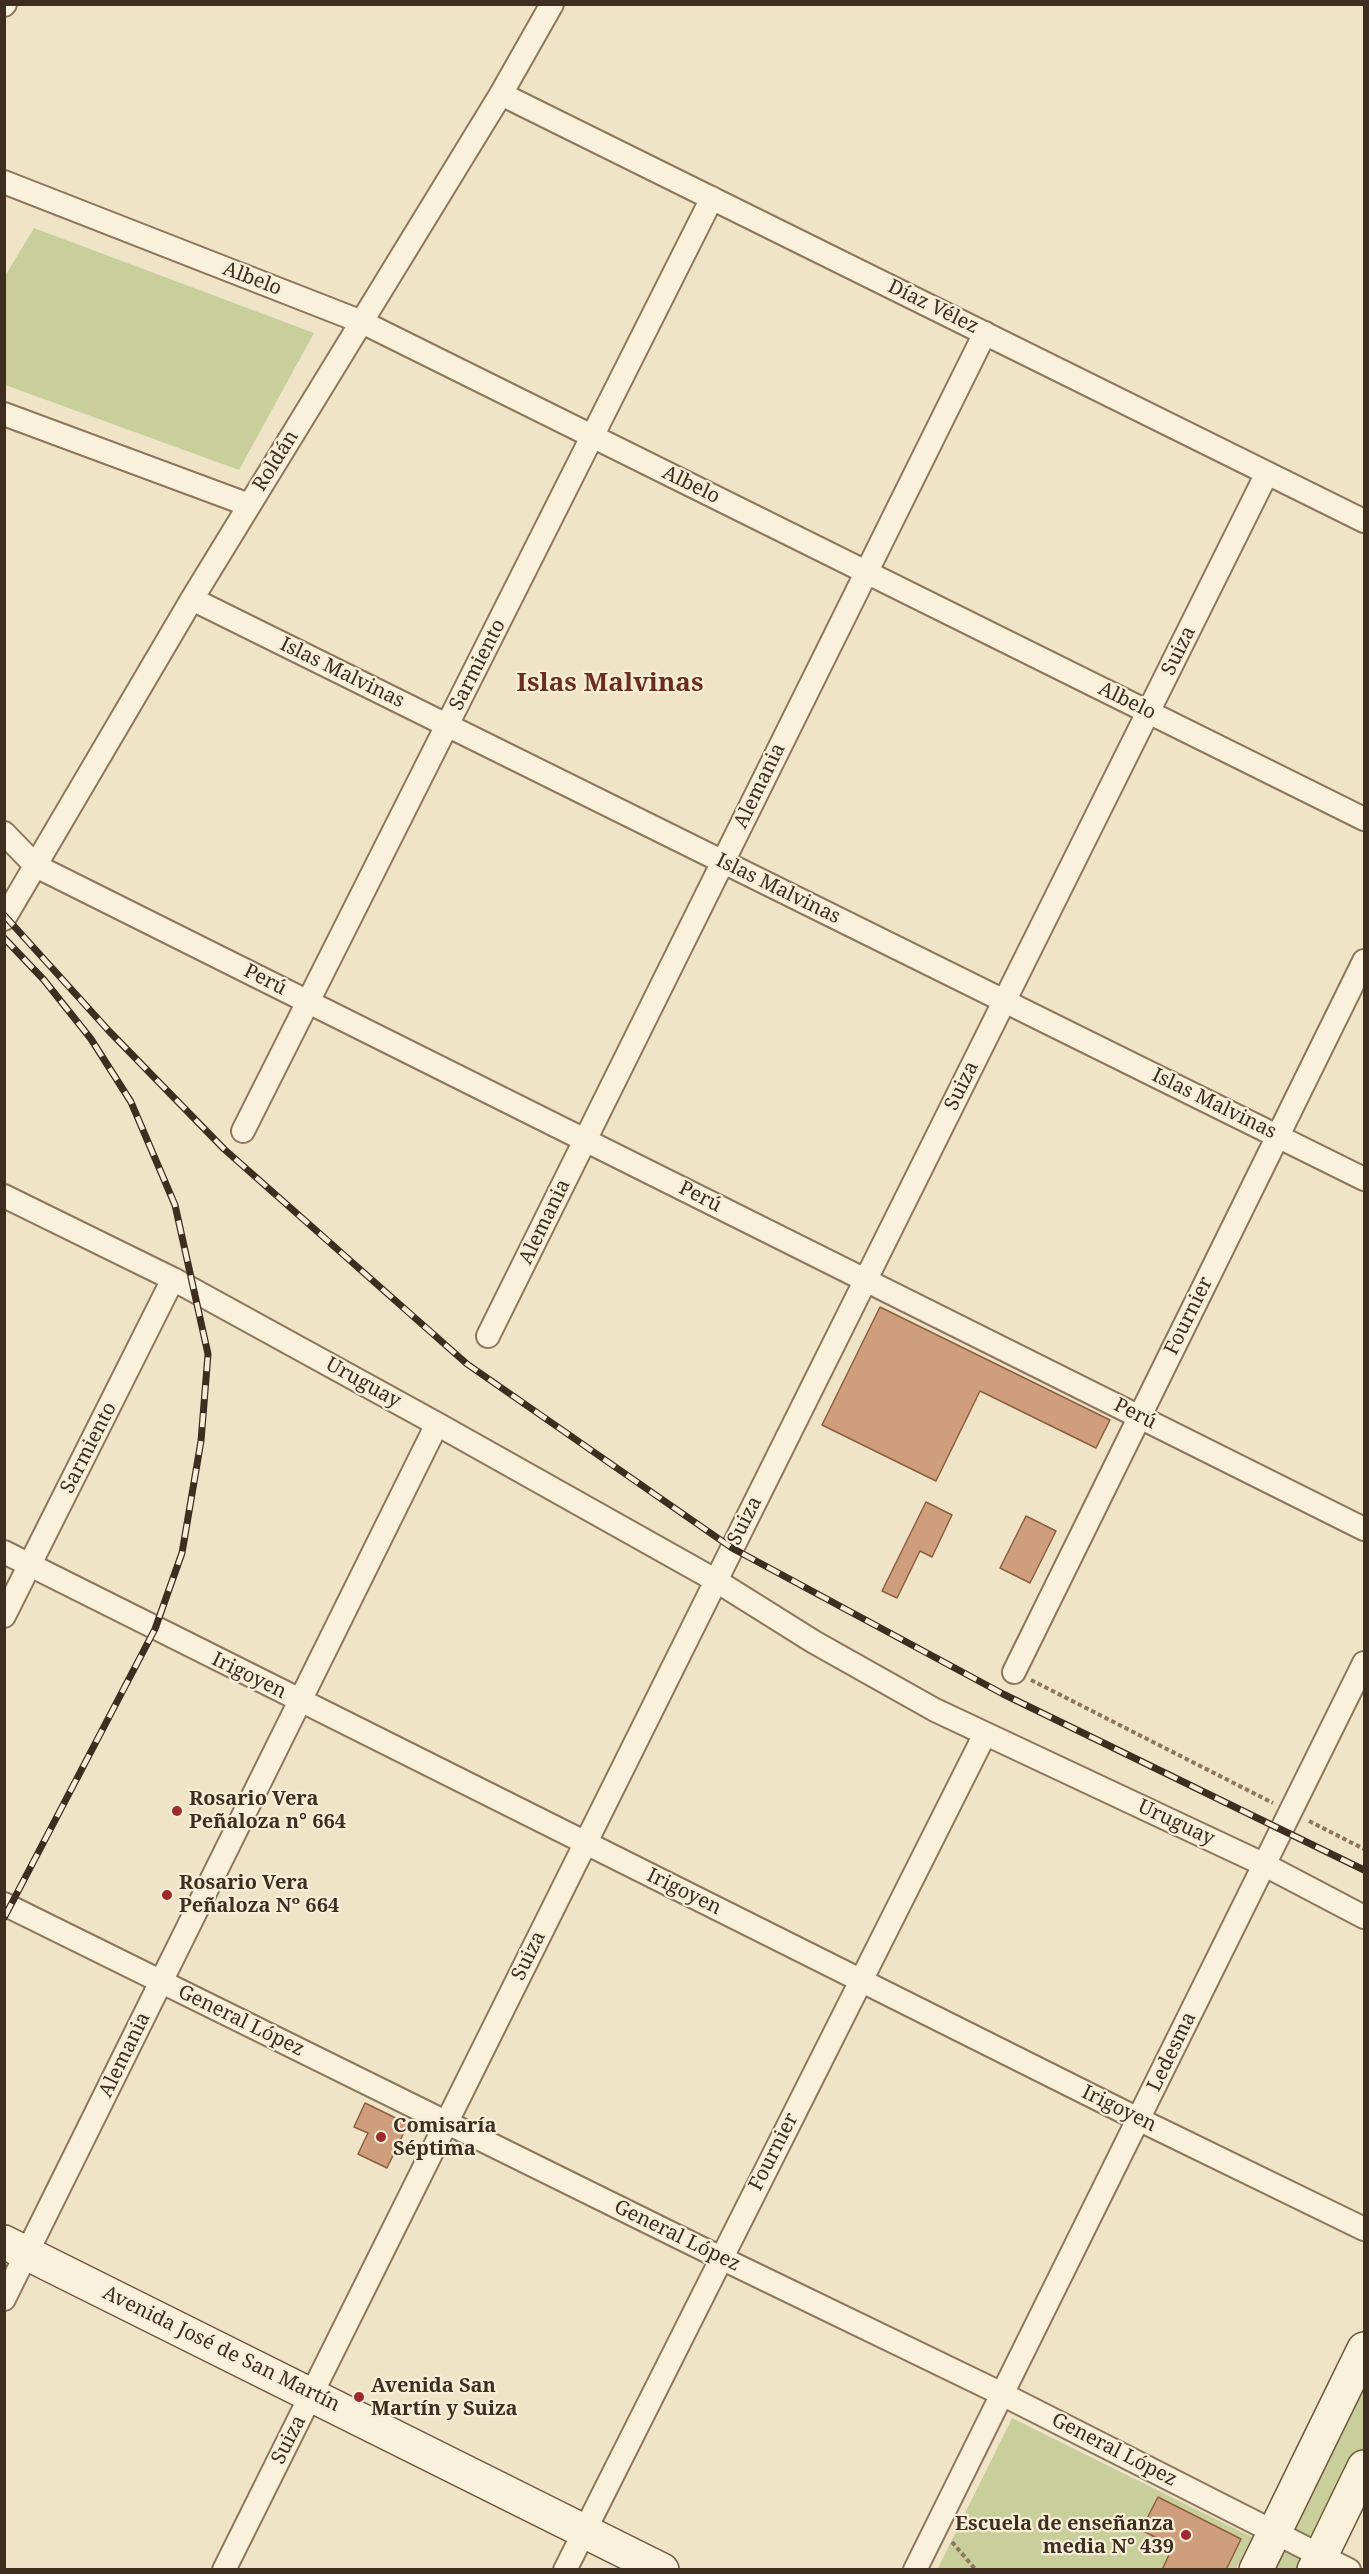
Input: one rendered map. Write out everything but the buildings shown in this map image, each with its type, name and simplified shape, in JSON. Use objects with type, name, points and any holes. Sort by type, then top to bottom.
[{"type":"main road","name":"Avenida José de San Martín","points":[[16,2247],[662,2570]]},
{"type":"main road","points":[[1256,2570],[1365,2349]]},
{"type":"main road","points":[[1328,2565],[1365,2467]]},
{"type":"street","name":"Roldán","points":[[4,919],[192,599],[501,94],[552,4]]},
{"type":"street","name":"Díaz Vélez","points":[[501,94],[1365,521]]},
{"type":"street","name":"Albelo","points":[[4,182],[362,322],[1365,819]]},
{"type":"street","name":"Sarmiento","points":[[243,1131],[712,198]]},
{"type":"street","name":"Alemania","points":[[488,1336],[985,333]]},
{"type":"street","points":[[4,414],[249,505]]},
{"type":"street","name":"Suiza","points":[[224,2570],[1267,473]]},
{"type":"street","name":"Islas Malvinas","points":[[192,599],[1365,1179]]},
{"type":"street","name":"Perú","points":[[4,833],[36,866],[1365,1529]]},
{"type":"street","name":"Fournier","points":[[1014,1672],[1365,961]]},
{"type":"street","name":"Uruguay","points":[[4,1196],[174,1279],[437,1424],[715,1581],[834,1653],[935,1710],[1265,1865],[1365,1917]]},
{"type":"street","name":"Sarmiento","points":[[4,1616],[174,1279]]},
{"type":"street","name":"Alemania","points":[[4,2299],[16,2247],[161,1982],[437,1424]]},
{"type":"street","name":"Irigoyen","points":[[4,1552],[1138,2119],[1365,2229]]},
{"type":"street","name":"Ledesma","points":[[915,2570],[1365,1663]]},
{"type":"street","name":"Fournier","points":[[565,2570],[985,1734]]},
{"type":"street","name":"General López","points":[[4,1904],[1002,2394],[1275,2531],[1328,2565]]},
{"type":"path","points":[[1014,1672],[1365,1850]]},
{"type":"path","points":[[935,2528],[959,2548],[976,2570]]},
{"type":"green space","points":[[34,228],[314,333],[239,470],[5,385],[5,276]]},
{"type":"green space","points":[[1364,2349],[1364,2467],[1314,2569],[1256,2570]]},
{"type":"green space","points":[[1012,2418],[1252,2537],[1236,2569],[937,2570]]},
{"type":"railway","points":[[4,915],[109,1031],[224,1149],[467,1364],[732,1548],[1003,1694],[1364,1870]]},
{"type":"railway","points":[[4,938],[44,980],[91,1039],[131,1102],[175,1205],[208,1354],[201,1441],[182,1553],[155,1629],[4,1918]]},
{"type":"place","name":"Rosario Vera Peñaloza n° 664","points":[[177,1811]]},
{"type":"place","name":"Rosario Vera Peñaloza Nº 664","points":[[167,1895]]},
{"type":"place","name":"Comisaría Séptima","points":[[381,2137]]},
{"type":"place","name":"Avenida San Martín y Suiza","points":[[359,2397]]},
{"type":"place","name":"Escuela de enseñanza media N° 439","points":[[1186,2535]]},
{"type":"district","name":"Islas Malvinas","points":[[610,684]]}]
